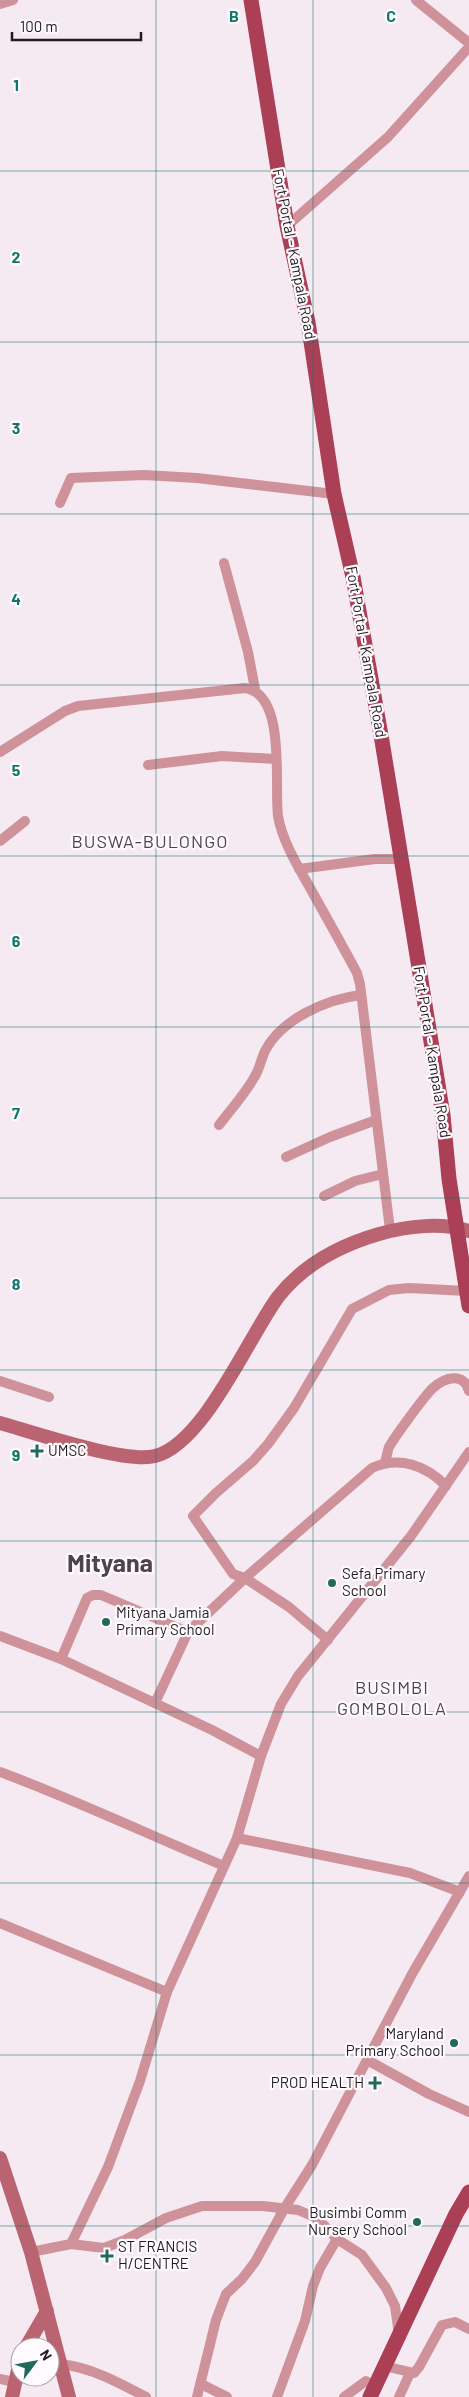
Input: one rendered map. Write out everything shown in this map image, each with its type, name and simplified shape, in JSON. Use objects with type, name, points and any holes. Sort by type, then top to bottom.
[{"type":"main road","name":"Fort Portal - Kampala Road","points":[[251,0],[287,226],[308,322],[334,494],[355,584],[463,1228],[468,1299]]},
{"type":"main road","points":[[0,1423],[108,1452],[154,1457],[167,1452],[184,1439],[224,1388],[278,1297],[300,1274],[327,1255],[364,1238],[390,1230],[463,1228]]},
{"type":"main road","points":[[0,2158],[31,2252],[69,2397]]},
{"type":"main road","points":[[373,2391],[400,2337],[456,2214],[469,2192]]},
{"type":"main road","points":[[32,2337],[47,2311]]},
{"type":"main road","points":[[7,2381],[12,2397]]},
{"type":"street","points":[[0,4],[13,0]]},
{"type":"street","points":[[416,0],[469,42]]},
{"type":"street","points":[[287,226],[388,137],[469,47]]},
{"type":"street","points":[[60,503],[71,478],[144,475],[197,478],[334,494]]},
{"type":"street","points":[[224,563],[248,652],[255,689],[268,709],[275,728],[278,818],[299,869],[357,973],[390,1230]]},
{"type":"street","points":[[0,752],[66,711],[78,706],[245,688],[255,689]]},
{"type":"street","points":[[148,765],[222,756],[276,759]]},
{"type":"street","points":[[0,841],[25,821]]},
{"type":"street","points":[[299,869],[375,859],[400,859]]},
{"type":"street","points":[[218,1125],[255,1078],[266,1050],[285,1026],[302,1014],[347,997],[361,995]]},
{"type":"street","points":[[286,1157],[330,1137],[376,1120]]},
{"type":"street","points":[[324,1196],[355,1181],[383,1174]]},
{"type":"street","points":[[328,1640],[289,1608],[245,1578],[232,1574],[193,1516],[253,1461],[268,1444],[294,1408],[352,1309],[389,1290],[410,1288],[468,1299]]},
{"type":"street","points":[[385,1462],[389,1448],[433,1388],[450,1378],[459,1378],[467,1384],[469,1391]]},
{"type":"street","points":[[0,1381],[49,1397]]},
{"type":"street","points":[[70,2244],[108,2167],[140,2080],[167,1992],[237,1838],[260,1756],[289,1689],[411,1536],[469,1452]]},
{"type":"street","points":[[155,1703],[188,1632],[245,1578],[372,1468],[385,1462],[404,1461],[437,1476],[446,1486]]},
{"type":"street","points":[[61,1659],[86,1598],[93,1595],[101,1595],[188,1632]]},
{"type":"street","points":[[0,1636],[61,1659],[155,1703],[260,1756]]},
{"type":"street","points":[[0,1772],[47,1789],[126,1826],[224,1866]]},
{"type":"street","points":[[237,1838],[410,1872],[460,1892]]},
{"type":"street","points":[[197,2397],[216,2320],[226,2294],[242,2279],[255,2262],[284,2209],[312,2165],[412,1974],[469,1876]]},
{"type":"street","points":[[0,1923],[167,1992]]},
{"type":"street","points":[[368,2061],[429,2094],[469,2112]]},
{"type":"street","points":[[31,2252],[70,2244],[104,2248],[125,2240],[166,2218],[202,2206],[263,2206],[298,2210],[317,2218],[337,2239],[362,2255],[386,2288],[395,2306],[400,2337]]},
{"type":"street","points":[[277,2397],[305,2320],[313,2286],[320,2268],[337,2239]]},
{"type":"street","points":[[384,2366],[414,2373],[419,2367],[437,2331],[442,2326],[455,2322],[469,2329]]},
{"type":"street","points":[[61,2364],[83,2367],[120,2382],[146,2397]]},
{"type":"street","points":[[399,2397],[410,2372]]},
{"type":"street","points":[[344,2397],[366,2381],[373,2391]]},
{"type":"street","points":[[201,2384],[227,2397]]},
{"type":"place","name":"UMSC","points":[[37,1451]]},
{"type":"place","name":"Sefa Primary School","points":[[332,1583]]},
{"type":"place","name":"Mityana Jamia Primary School","points":[[106,1622]]},
{"type":"place","name":"Maryland Primary School","points":[[454,2043]]},
{"type":"place","name":"PROD HEALTH","points":[[375,2083]]},
{"type":"place","name":"Busimbi Comm Nursery School","points":[[417,2222]]},
{"type":"place","name":"ST FRANCIS H/CENTRE","points":[[107,2256]]},
{"type":"district","name":"BUSWA-BULONGO","points":[[150,842]]},
{"type":"district","name":"Mityana","points":[[110,1563]]},
{"type":"district","name":"BUSIMBI GOMBOLOLA","points":[[392,1698]]}]
